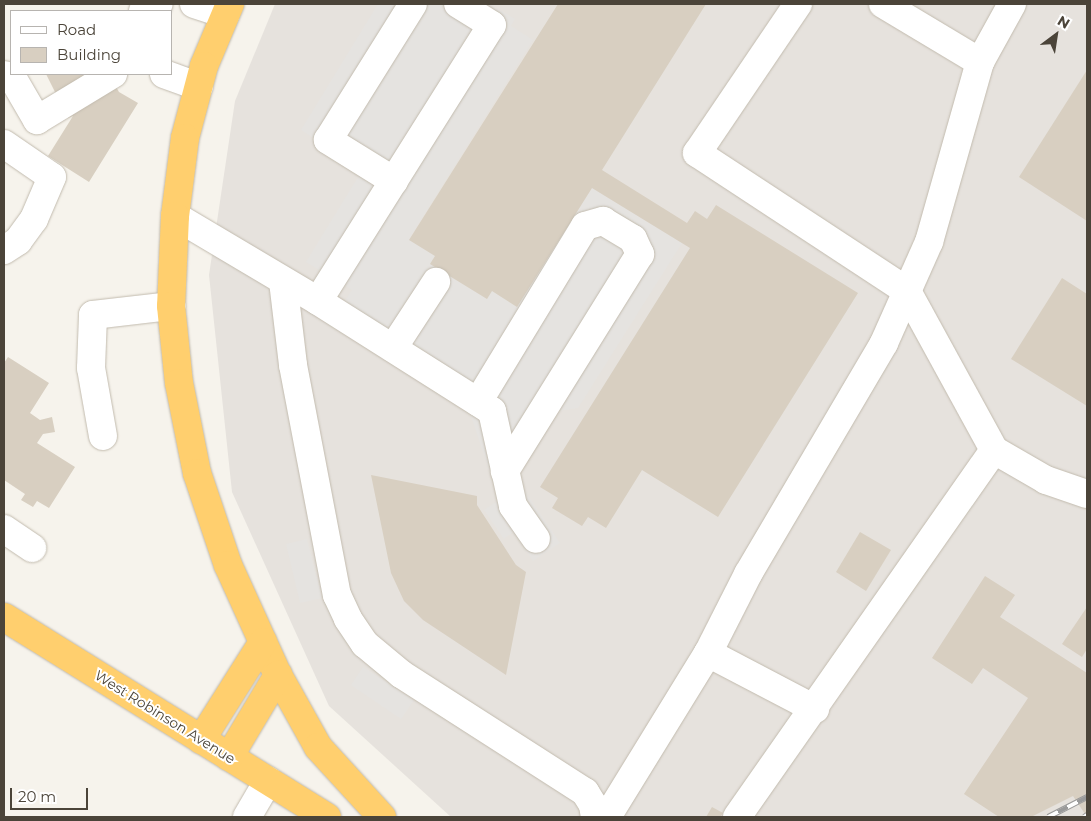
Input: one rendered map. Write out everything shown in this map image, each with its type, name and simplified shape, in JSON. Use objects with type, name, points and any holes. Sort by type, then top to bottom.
[{"type":"highway","points":[[227,9],[199,87],[186,138],[175,216],[171,306],[178,383],[197,473],[228,565],[278,674],[318,746],[382,817]]},
{"type":"highway","name":"West Robinson Avenue","points":[[4,617],[327,817]]},
{"type":"highway","points":[[201,740],[263,642]]},
{"type":"highway","points":[[229,757],[278,674]]},
{"type":"lane","points":[[145,10],[159,4]]},
{"type":"lane","points":[[194,4],[227,9]]},
{"type":"lane","points":[[394,181],[328,140],[413,4]]},
{"type":"lane","points":[[318,301],[492,25],[458,4]]},
{"type":"lane","points":[[798,4],[697,153],[907,291],[994,450],[1046,480],[1087,494]]},
{"type":"lane","points":[[883,4],[980,62]]},
{"type":"lane","points":[[607,817],[708,653],[748,574],[884,343],[929,242],[980,62],[1012,4]]},
{"type":"lane","points":[[11,75],[37,120],[110,75]]},
{"type":"lane","points":[[167,75],[199,87]]},
{"type":"lane","points":[[4,144],[52,178],[34,219],[18,241],[4,250]]},
{"type":"lane","points":[[4,157],[32,177],[30,192],[4,242]]},
{"type":"lane","points":[[175,216],[318,301],[492,411],[513,506],[536,539]]},
{"type":"lane","points":[[478,402],[585,226],[603,221],[633,239],[640,254],[505,470]]},
{"type":"lane","points":[[283,281],[295,374],[337,596],[348,619],[364,644],[401,674],[584,792],[593,805],[595,817]]},
{"type":"lane","points":[[393,348],[436,282]]},
{"type":"lane","points":[[103,436],[91,368],[92,315],[171,306]]},
{"type":"lane","points":[[737,817],[815,709],[994,450]]},
{"type":"lane","points":[[4,530],[32,548]]},
{"type":"lane","points":[[708,653],[815,709]]},
{"type":"lane","points":[[247,817],[268,781]]},
{"type":"shaded area","points":[[275,4],[1087,4],[1087,817],[451,817],[329,706],[232,492],[209,275],[235,101]]},
{"type":"shaded area","points":[[378,4],[490,4],[515,19],[511,26],[533,40],[409,239],[435,256],[430,264],[487,299],[492,291],[517,307],[592,188],[682,243],[578,408],[554,412],[516,473],[518,481],[560,543],[533,561],[513,532],[504,539],[484,510],[499,500],[469,410],[330,324],[352,290],[306,262],[363,169],[301,130]]},
{"type":"shaded area","points":[[307,539],[322,598],[300,603],[286,544]]},
{"type":"shaded area","points":[[363,667],[414,700],[401,719],[351,685]]},
{"type":"building","points":[[558,4],[706,4],[602,170],[687,223],[695,211],[707,219],[716,205],[858,293],[718,517],[642,470],[606,528],[588,517],[582,526],[552,508],[558,498],[540,487],[690,248],[592,188],[517,307],[492,291],[487,299],[430,264],[435,256],[409,240]]},
{"type":"building","points":[[1087,70],[1087,221],[1019,177]]},
{"type":"building","points":[[46,75],[110,75],[119,92],[138,103],[89,182],[48,156],[73,116],[68,118]]},
{"type":"building","points":[[1062,278],[1087,294],[1087,406],[1011,359]]},
{"type":"building","points":[[8,357],[49,383],[30,413],[40,420],[52,417],[55,432],[43,434],[37,443],[75,467],[49,508],[37,501],[33,507],[21,500],[25,494],[4,480],[4,363]]},
{"type":"building","points":[[371,475],[477,496],[477,505],[516,565],[526,572],[506,675],[423,620],[404,601],[391,573]]},
{"type":"building","points":[[860,532],[891,550],[866,591],[836,572]]},
{"type":"building","points":[[985,576],[1015,595],[1000,617],[1087,673],[1087,817],[1073,796],[1031,817],[999,817],[964,794],[1028,698],[983,668],[972,684],[932,658]]},
{"type":"building","points":[[1087,607],[1087,649],[1082,657],[1062,644]]},
{"type":"building","points":[[712,807],[723,813],[720,817],[706,817]]},
{"type":"railway","points":[[1048,817],[1087,797]]}]
